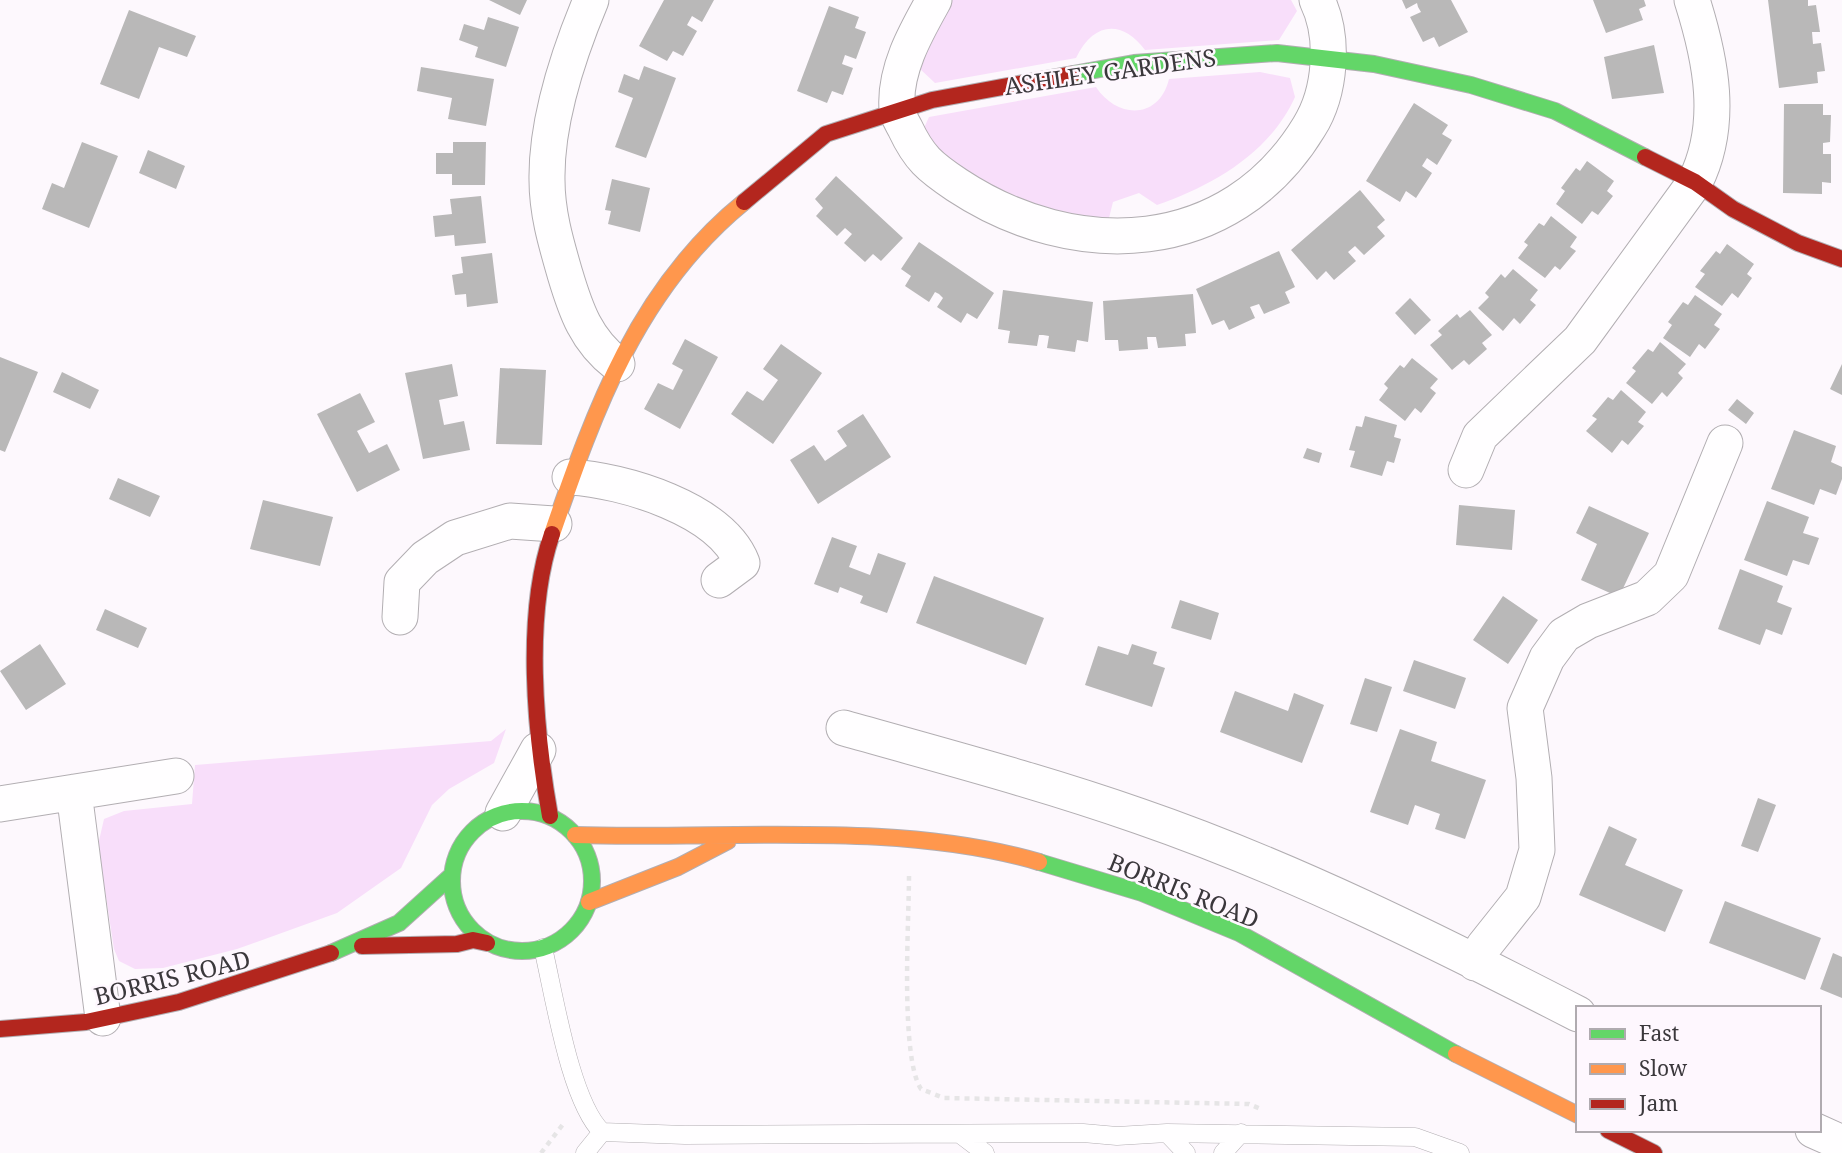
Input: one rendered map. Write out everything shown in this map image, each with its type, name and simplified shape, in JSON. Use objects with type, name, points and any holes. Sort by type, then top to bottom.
[{"type":"street","points":[[591,0],[567,69],[552,125],[547,180],[552,228],[583,327],[598,349],[617,364]]},
{"type":"street","points":[[933,0],[914,35],[901,72],[896,111],[914,148],[928,166],[973,195],[1048,229],[1076,234],[1135,237],[1165,233],[1223,209],[1269,176],[1300,141],[1325,96],[1325,16],[1317,0]]},
{"type":"street","points":[[1466,470],[1480,436],[1580,340],[1695,182],[1708,156],[1713,121],[1706,46],[1692,0]]},
{"type":"street","name":"ASHLEY GARDENS","points":[[550,816],[538,750],[536,620],[544,557],[570,477],[617,364],[643,318],[684,260],[713,227],[826,134],[896,111],[1012,84],[1134,63],[1277,53],[1326,58],[1374,64],[1471,85],[1555,111],[1695,182],[1733,209],[1798,243],[1842,259]]},
{"type":"street","points":[[1475,963],[1484,946],[1523,897],[1537,850],[1534,778],[1525,708],[1547,658],[1564,635],[1588,621],[1647,598],[1671,575],[1725,443]]},
{"type":"street","points":[[570,477],[612,482],[651,495],[678,506],[712,527],[737,552],[742,563],[719,580]]},
{"type":"street","points":[[400,617],[402,582],[425,558],[455,538],[510,521],[554,524]]},
{"type":"street","points":[[844,728],[1037,782],[1140,816],[1237,853],[1475,963],[1576,1013]]},
{"type":"street","name":"ASHLEY GARDENS","points":[[503,813],[538,750]]},
{"type":"street","points":[[0,804],[176,776]]},
{"type":"street","points":[[74,792],[103,1018]]},
{"type":"street","points":[[520,810],[550,816],[575,835],[591,866],[589,902],[580,922],[564,938],[543,948],[524,952],[487,943],[460,915],[453,896],[451,876],[455,859],[467,837],[487,820],[503,813],[520,810]]},
{"type":"street","name":"BORRIS ROAD","points":[[575,835],[808,835],[956,843],[1016,856],[1142,893],[1239,933],[1453,1052],[1576,1114]]},
{"type":"street","name":"BORRIS ROAD","points":[[589,902],[678,867],[736,836]]},
{"type":"street","name":"BORRIS ROAD","points":[[0,1029],[103,1018],[229,988],[350,946],[399,923],[451,876]]},
{"type":"street","name":"BORRIS ROAD","points":[[350,946],[457,944],[473,940],[487,943]]},
{"type":"street","points":[[1612,1132],[1654,1153]]},
{"type":"street","points":[[1817,1132],[1842,1143]]},
{"type":"lane","points":[[543,948],[573,1073],[593,1123],[602,1132],[685,1135],[1083,1133],[1117,1136],[1241,1133],[1415,1138],[1460,1153]]},
{"type":"lane","points":[[585,1153],[602,1132]]},
{"type":"lane","points":[[1167,1133],[1186,1153]]},
{"type":"lane","points":[[1223,1153],[1241,1133]]},
{"type":"lane","points":[[960,1134],[985,1153]]},
{"type":"path","points":[[909,840],[908,996],[912,1069],[921,1089],[944,1098],[1249,1104],[1263,1110],[1266,1134]]},
{"type":"path","points":[[541,1153],[564,1123]]},
{"type":"shaded area","points":[[946,0],[1291,0],[1297,11],[1279,40],[1145,50],[1127,33],[1108,29],[1091,37],[1076,58],[935,83],[919,68]]},
{"type":"shaded area","points":[[1260,72],[1290,78],[1295,97],[1271,135],[1255,151],[1218,177],[1157,205],[1139,193],[1113,202],[1109,218],[1098,221],[1023,204],[925,152],[924,128],[929,117],[1096,87],[1115,105],[1137,110],[1156,102],[1169,79]]},
{"type":"shaded area","points":[[506,729],[494,763],[449,789],[432,805],[401,868],[337,913],[237,949],[163,968],[135,969],[119,961],[114,949],[98,845],[104,819],[124,811],[192,804],[195,765],[491,741]]},
{"type":"building","points":[[489,0],[527,0],[520,15]]},
{"type":"building","points":[[664,0],[714,0],[702,22],[692,16],[687,25],[697,31],[683,56],[673,51],[667,61],[639,46]]},
{"type":"building","points":[[1402,0],[1451,0],[1468,32],[1439,47],[1434,37],[1423,42],[1410,17],[1421,12],[1417,3],[1406,9]]},
{"type":"building","points":[[1593,0],[1644,0],[1646,6],[1639,9],[1643,20],[1606,33]]},
{"type":"building","points":[[1768,0],[1808,0],[1808,6],[1816,5],[1820,32],[1812,32],[1813,44],[1821,43],[1825,71],[1817,72],[1818,83],[1779,88]]},
{"type":"building","points":[[829,6],[859,17],[855,28],[866,32],[856,59],[845,55],[842,64],[853,68],[843,95],[832,91],[827,103],[797,91]]},
{"type":"building","points":[[129,10],[196,36],[187,57],[159,47],[139,99],[100,84]]},
{"type":"building","points":[[488,17],[519,27],[506,67],[475,57],[478,47],[459,40],[464,24],[484,30]]},
{"type":"building","points":[[1654,45],[1664,93],[1612,99],[1604,57]]},
{"type":"building","points":[[644,66],[676,78],[646,158],[615,147],[633,98],[618,92],[624,74],[639,80]]},
{"type":"building","points":[[421,67],[494,79],[486,126],[448,119],[452,98],[417,91]]},
{"type":"building","points":[[1414,103],[1448,125],[1442,134],[1452,140],[1437,165],[1427,158],[1422,166],[1432,173],[1416,198],[1406,191],[1400,202],[1366,181]]},
{"type":"building","points":[[1784,104],[1823,104],[1823,115],[1831,115],[1830,142],[1823,143],[1823,154],[1831,154],[1831,183],[1822,182],[1822,194],[1783,193]]},
{"type":"building","points":[[82,142],[118,156],[89,228],[42,209],[52,183],[64,188]]},
{"type":"building","points":[[453,142],[486,142],[485,185],[452,185],[452,174],[436,174],[436,153],[453,153]]},
{"type":"building","points":[[148,150],[185,166],[176,189],[139,173]]},
{"type":"building","points":[[1587,161],[1614,181],[1607,191],[1613,196],[1598,215],[1592,211],[1582,224],[1556,204],[1565,191],[1561,188],[1576,168],[1580,171]]},
{"type":"building","points":[[836,176],[903,238],[881,261],[873,254],[865,262],[844,243],[852,234],[845,228],[837,236],[816,216],[823,208],[815,199]]},
{"type":"building","points":[[612,179],[650,188],[640,232],[608,224],[611,211],[605,210]]},
{"type":"building","points":[[1360,190],[1385,220],[1377,227],[1385,236],[1364,255],[1355,246],[1348,252],[1356,261],[1334,280],[1326,271],[1317,280],[1291,250]]},
{"type":"building","points":[[481,196],[486,243],[455,246],[454,235],[435,237],[433,216],[452,214],[450,199]]},
{"type":"building","points":[[1551,216],[1577,237],[1570,247],[1576,251],[1560,270],[1555,266],[1545,278],[1518,258],[1528,245],[1524,242],[1539,223],[1544,226]]},
{"type":"building","points":[[919,242],[994,293],[977,319],[967,313],[961,323],[937,307],[943,298],[939,294],[935,292],[929,302],[905,286],[911,276],[901,269]]},
{"type":"building","points":[[1727,244],[1754,264],[1747,274],[1752,278],[1738,298],[1732,293],[1722,306],[1695,287],[1705,274],[1700,271],[1716,251],[1720,254]]},
{"type":"building","points":[[1279,251],[1295,287],[1285,292],[1290,303],[1264,314],[1259,304],[1250,307],[1255,318],[1229,330],[1224,320],[1212,325],[1196,289]]},
{"type":"building","points":[[492,253],[498,303],[467,307],[466,294],[455,295],[452,275],[463,273],[461,257]]},
{"type":"building","points":[[1513,269],[1538,290],[1530,300],[1536,305],[1520,324],[1514,318],[1503,331],[1478,308],[1489,297],[1485,293],[1501,274],[1505,278]]},
{"type":"building","points":[[1003,290],[1093,302],[1088,342],[1077,340],[1075,352],[1047,348],[1049,336],[1043,335],[1039,335],[1037,346],[1008,343],[1010,331],[998,329]]},
{"type":"building","points":[[1193,294],[1196,333],[1185,334],[1186,346],[1158,348],[1156,337],[1147,337],[1148,349],[1119,351],[1118,340],[1105,340],[1103,301]]},
{"type":"building","points":[[1695,295],[1722,314],[1714,325],[1720,329],[1705,349],[1699,344],[1690,357],[1663,338],[1672,325],[1668,322],[1683,302],[1688,305]]},
{"type":"building","points":[[1410,298],[1431,320],[1415,335],[1395,313]]},
{"type":"building","points":[[1470,310],[1492,335],[1482,343],[1487,349],[1469,365],[1464,360],[1452,370],[1430,345],[1442,335],[1438,331],[1457,314],[1460,318]]},
{"type":"building","points":[[685,339],[718,357],[680,429],[644,409],[658,383],[673,390],[683,370],[672,364]]},
{"type":"building","points":[[1660,342],[1686,364],[1678,373],[1683,378],[1667,397],[1662,392],[1652,404],[1626,383],[1636,371],[1632,368],[1648,349],[1653,352]]},
{"type":"building","points":[[781,344],[822,373],[773,444],[731,414],[747,391],[763,401],[778,380],[763,369]]},
{"type":"building","points":[[0,357],[38,372],[5,452],[0,450]]},
{"type":"building","points":[[1412,358],[1438,379],[1430,388],[1436,393],[1421,413],[1415,408],[1405,421],[1379,400],[1388,388],[1384,384],[1400,365],[1404,368]]},
{"type":"building","points":[[452,364],[458,396],[439,400],[444,425],[464,421],[470,450],[423,459],[405,373]]},
{"type":"building","points":[[1842,364],[1842,395],[1830,389]]},
{"type":"building","points":[[500,368],[546,370],[542,445],[496,444]]},
{"type":"building","points":[[62,372],[99,390],[90,409],[53,392]]},
{"type":"building","points":[[1621,390],[1646,412],[1638,422],[1644,426],[1628,445],[1622,440],[1612,453],[1586,431],[1597,419],[1592,416],[1608,397],[1613,400]]},
{"type":"building","points":[[360,393],[375,422],[357,431],[369,453],[387,444],[400,470],[357,492],[317,414]]},
{"type":"building","points":[[1737,399],[1754,413],[1746,424],[1728,410]]},
{"type":"building","points":[[863,414],[891,457],[818,504],[790,460],[814,445],[825,461],[847,446],[837,431]]},
{"type":"building","points":[[1365,416],[1397,425],[1394,437],[1401,439],[1394,463],[1387,461],[1382,476],[1350,467],[1355,451],[1349,450],[1356,426],[1362,427]]},
{"type":"building","points":[[1794,430],[1836,446],[1831,462],[1842,467],[1842,479],[1836,495],[1820,489],[1814,505],[1771,489]]},
{"type":"building","points":[[1307,448],[1322,453],[1319,463],[1303,458]]},
{"type":"building","points":[[118,478],[160,496],[150,517],[109,499]]},
{"type":"building","points":[[263,500],[333,517],[320,566],[250,549]]},
{"type":"building","points":[[1767,501],[1809,517],[1803,533],[1819,538],[1809,565],[1793,560],[1787,576],[1744,560]]},
{"type":"building","points":[[1459,505],[1515,510],[1512,550],[1456,545]]},
{"type":"building","points":[[1589,506],[1649,533],[1619,597],[1581,580],[1597,544],[1576,533]]},
{"type":"building","points":[[832,537],[857,546],[849,567],[870,575],[878,553],[906,563],[887,613],[860,603],[863,596],[840,587],[838,593],[814,584]]},
{"type":"building","points":[[1740,569],[1783,586],[1777,602],[1792,608],[1782,635],[1766,629],[1760,645],[1718,629]]},
{"type":"building","points":[[934,576],[1044,618],[1026,665],[916,623]]},
{"type":"building","points":[[1503,596],[1538,620],[1508,664],[1473,640]]},
{"type":"building","points":[[1180,600],[1219,613],[1211,640],[1171,628]]},
{"type":"building","points":[[105,609],[147,628],[138,648],[96,630]]},
{"type":"building","points":[[40,644],[66,684],[26,710],[0,671]]},
{"type":"building","points":[[1132,644],[1157,652],[1153,664],[1165,668],[1152,707],[1085,685],[1098,646],[1128,655]]},
{"type":"building","points":[[1414,660],[1466,678],[1455,709],[1403,691]]},
{"type":"building","points":[[1365,678],[1392,687],[1377,732],[1350,724]]},
{"type":"building","points":[[1235,691],[1288,711],[1294,693],[1324,705],[1302,763],[1220,732]]},
{"type":"building","points":[[1400,729],[1437,742],[1431,761],[1486,780],[1465,839],[1435,829],[1440,814],[1415,805],[1408,825],[1370,812]]},
{"type":"building","points":[[1758,798],[1776,805],[1758,852],[1741,846]]},
{"type":"building","points":[[1609,826],[1637,839],[1625,865],[1683,890],[1665,932],[1579,895]]},
{"type":"building","points":[[1725,901],[1821,938],[1805,980],[1709,943]]},
{"type":"building","points":[[1833,953],[1842,957],[1842,998],[1820,989]]},
{"type":"traffic: fast","points":[[1073,74],[1134,63],[1277,53],[1374,64],[1471,85],[1555,111],[1645,157]]},
{"type":"traffic: fast","points":[[522,811],[549,816],[572,831],[587,854],[592,881],[587,908],[572,931],[549,946],[522,951],[495,946],[472,931],[457,908],[452,881],[457,854],[472,831],[495,816],[522,811]]},
{"type":"traffic: fast","points":[[1039,862],[1142,893],[1239,933],[1456,1054]]},
{"type":"traffic: fast","points":[[331,953],[399,923],[451,876]]},
{"type":"traffic: slow","points":[[552,534],[585,441],[624,353],[675,273],[707,236],[744,202]]},
{"type":"traffic: slow","points":[[575,835],[869,836],[984,849],[1039,862]]},
{"type":"traffic: slow","points":[[589,902],[678,867],[728,841]]},
{"type":"traffic: slow","points":[[1456,1054],[1576,1114]]},
{"type":"traffic: jam","points":[[744,202],[826,134],[932,100],[1073,74]]},
{"type":"traffic: jam","points":[[1645,157],[1695,182],[1733,209],[1798,243],[1842,259]]},
{"type":"traffic: jam","points":[[550,816],[540,748],[535,637],[543,566],[552,534]]},
{"type":"traffic: jam","points":[[362,946],[457,944],[473,940],[487,943]]},
{"type":"traffic: jam","points":[[0,1029],[86,1022],[179,1002],[331,953]]},
{"type":"traffic: jam","points":[[1612,1132],[1654,1153]]}]
